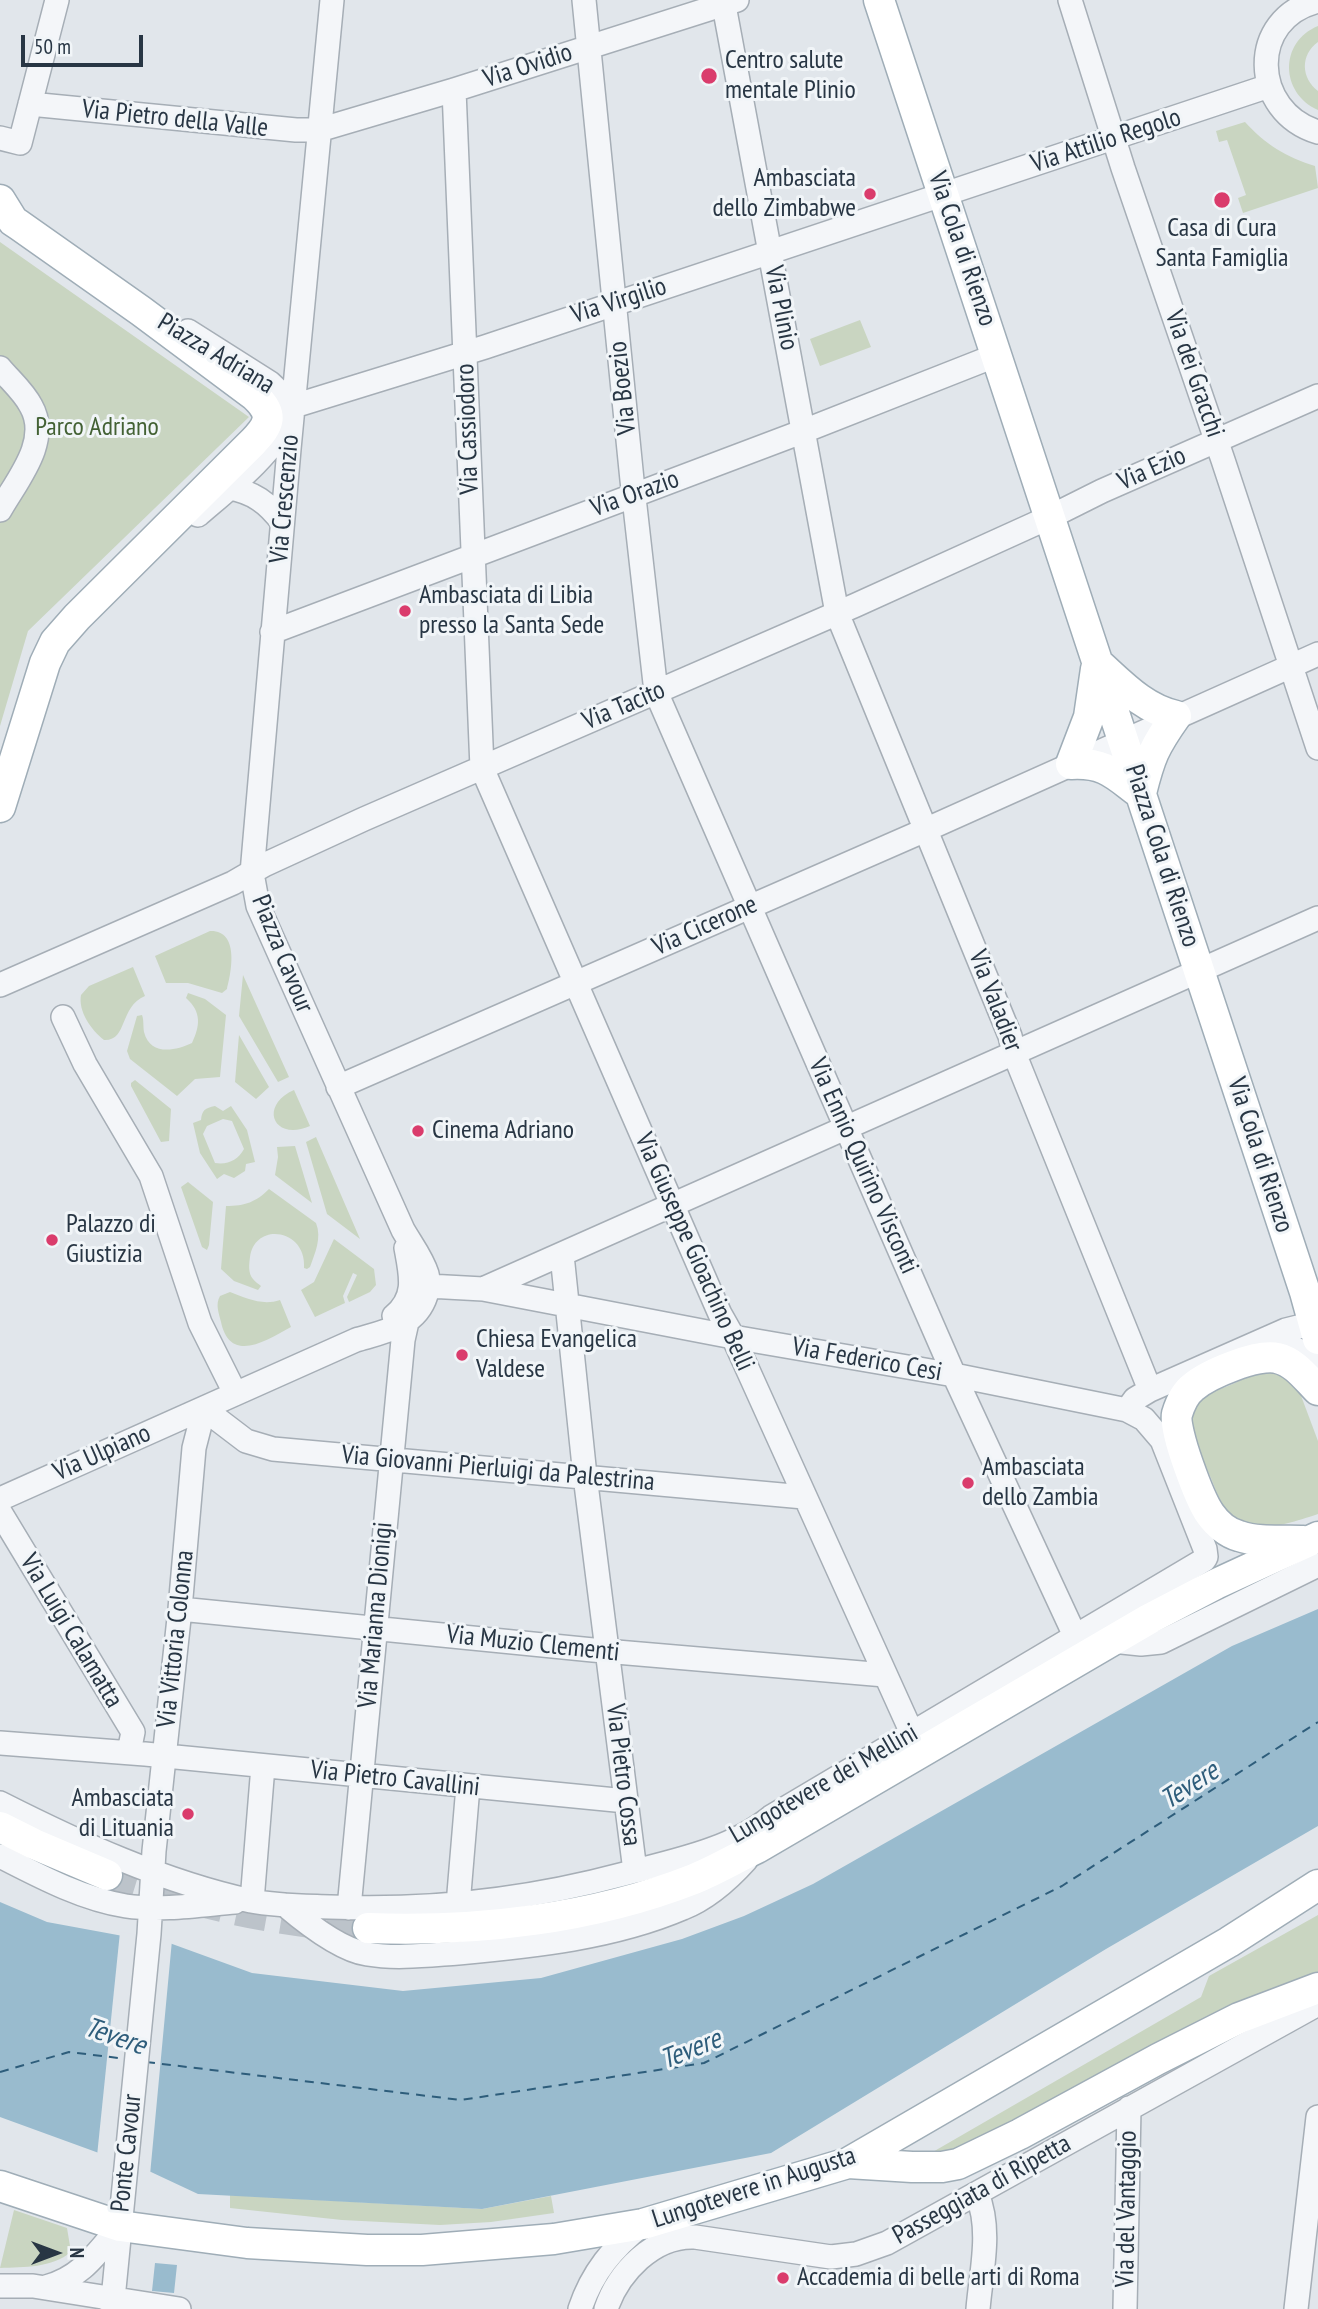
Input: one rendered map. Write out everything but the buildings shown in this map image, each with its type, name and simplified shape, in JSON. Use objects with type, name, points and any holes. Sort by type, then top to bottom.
[{"type":"main road","name":"Via Cola di Rienzo","points":[[879,0],[1047,507]]},
{"type":"main road","name":"Piazza Adriana","points":[[0,201],[13,221],[142,311],[255,396],[265,408],[268,419],[263,431],[253,442],[55,642],[45,663],[0,807]]},
{"type":"main road","name":"Piazza Cola di Rienzo","points":[[1047,507],[1202,979]]},
{"type":"main road","points":[[1097,662],[1134,696],[1155,709],[1176,716],[1150,758],[1141,794],[1104,767],[1071,764],[1089,717],[1097,662]]},
{"type":"main road","name":"Via Cola di Rienzo","points":[[1202,979],[1317,1328]]},
{"type":"main road","points":[[1314,1548],[1243,1537],[1216,1522],[1206,1507],[1181,1443],[1176,1422],[1180,1407],[1193,1386],[1258,1357],[1273,1357],[1291,1364],[1318,1390]]},
{"type":"main road","name":"Lungotevere dei Mellini","points":[[358,1918],[435,1929],[500,1924],[597,1907],[682,1883],[757,1848],[916,1742],[1016,1699],[1112,1641],[1216,1584],[1314,1548]]},
{"type":"main road","points":[[0,1827],[107,1875]]},
{"type":"main road","name":"Lungotevere in Augusta","points":[[0,2186],[120,2226],[247,2243],[398,2251],[542,2240],[643,2224],[848,2163],[1229,1942],[1318,1885]]},
{"type":"main road","name":"Passeggiata di Ripetta","points":[[848,2163],[912,2167],[958,2164],[1239,2018],[1318,1988]]},
{"type":"street","points":[[0,138],[20,144],[57,0]]},
{"type":"street","name":"Via Crescenzio","points":[[252,873],[331,0]]},
{"type":"street","name":"Via Boezio","points":[[584,0],[656,692]]},
{"type":"street","name":"Via dei Gracchi","points":[[1070,0],[1113,139],[1318,748]]},
{"type":"street","name":"Via Ovidio","points":[[319,130],[454,90],[728,1]]},
{"type":"street","name":"Via Plinio","points":[[728,1],[837,613]]},
{"type":"street","points":[[1312,2],[1289,16],[1274,35],[1266,59],[1269,86],[1275,100],[1286,115],[1301,126],[1318,132]]},
{"type":"street","name":"Via Attilio Regolo","points":[[943,195],[1269,86]]},
{"type":"street","name":"Via Cassiodoro","points":[[454,90],[482,768]]},
{"type":"street","name":"Via Pietro della Valle","points":[[30,104],[319,130]]},
{"type":"street","name":"Via Virgilio","points":[[293,406],[943,195]]},
{"type":"street","name":"Piazza Adriana","points":[[142,311],[185,329],[242,364],[275,387],[293,406],[278,438],[229,488],[182,528],[152,545]]},
{"type":"street","name":"Via Orazio","points":[[272,632],[804,431],[997,355]]},
{"type":"street","points":[[0,368],[27,399],[36,418],[38,434],[34,449],[0,510]]},
{"type":"street","name":"Via Ezio","points":[[1047,507],[1102,491],[1318,396]]},
{"type":"street","points":[[229,488],[261,499],[282,522]]},
{"type":"street","name":"Via Tacito","points":[[252,873],[286,855],[997,541],[1047,507]]},
{"type":"street","name":"Via Valadier","points":[[837,613],[1010,1036],[1014,1053],[1150,1390]]},
{"type":"street","name":"Piazza Cola di Rienzo","points":[[1071,764],[1318,654]]},
{"type":"street","name":"Via Ennio Quirino Visconti","points":[[656,692],[954,1375],[1076,1638]]},
{"type":"street","name":"Via Cicerone","points":[[338,1087],[1071,764]]},
{"type":"street","name":"Via Giuseppe Gioachino Belli","points":[[482,768],[720,1314],[733,1337],[916,1742]]},
{"type":"street","name":"Piazza Cavour","points":[[5,979],[150,920],[252,873],[258,906],[403,1230],[424,1266],[428,1286]]},
{"type":"street","name":"Piazza Cola di Rienzo","points":[[483,1289],[1143,996],[1202,979],[1257,944],[1318,918]]},
{"type":"street","points":[[63,1017],[85,1065],[151,1176],[200,1322],[235,1393]]},
{"type":"street","name":"Piazza Cavour","points":[[356,1340],[395,1315],[408,1300],[412,1281],[403,1230]]},
{"type":"street","name":"Via Pietro Cossa","points":[[562,1255],[585,1476],[635,1871]]},
{"type":"street","points":[[407,1322],[421,1308],[428,1286],[483,1289]]},
{"type":"street","name":"Via Federico Cesi","points":[[483,1289],[733,1337],[954,1375],[1127,1410],[1139,1415],[1153,1427],[1162,1440],[1206,1554]]},
{"type":"street","name":"Piazza Cavour","points":[[204,1409],[356,1340],[395,1329],[407,1322]]},
{"type":"street","name":"Via Marianna Dionigi","points":[[358,1918],[361,1775],[403,1340],[407,1322]]},
{"type":"street","points":[[1127,1410],[1135,1399],[1150,1390],[1254,1344],[1286,1331],[1317,1328]]},
{"type":"street","points":[[1254,1344],[1266,1341],[1281,1343],[1318,1363]]},
{"type":"street","name":"Via Giovanni Pierluigi da Palestrina","points":[[204,1409],[246,1441],[261,1447],[804,1497]]},
{"type":"street","name":"Via Ulpiano","points":[[0,1499],[204,1409]]},
{"type":"street","name":"Via Vittoria Colonna","points":[[153,1871],[194,1448],[204,1409]]},
{"type":"street","name":"Via Luigi Calamatta","points":[[0,1512],[132,1732],[129,1752]]},
{"type":"street","name":"Lungotevere dei Mellini","points":[[0,1803],[70,1837],[153,1871],[252,1901],[358,1918],[394,1909],[458,1905],[539,1894],[635,1871],[714,1847],[758,1829],[771,1817],[916,1742],[1076,1638],[1201,1562],[1206,1554]]},
{"type":"street","name":"Via Muzio Clementi","points":[[180,1609],[885,1675]]},
{"type":"street","name":"Via Pietro Cavallini","points":[[0,1743],[165,1755],[626,1801]]},
{"type":"street","points":[[0,1856],[93,1897],[128,1906],[176,1907],[252,1901],[263,1766]]},
{"type":"street","points":[[458,1905],[468,1786]]},
{"type":"street","points":[[285,1905],[300,1918],[342,1944],[369,1955],[431,1954],[526,1947],[616,1929],[682,1909],[713,1891],[757,1848]]},
{"type":"street","name":"Ponte Cavour","points":[[114,2306],[153,1871]]},
{"type":"street","name":"Passeggiata di Ripetta","points":[[606,2309],[624,2274],[643,2256],[672,2239],[695,2237],[839,2257],[887,2243],[1318,2004]]},
{"type":"street","name":"Via del Vantaggio","points":[[1125,2309],[1129,2108]]},
{"type":"street","points":[[1296,2309],[1318,2117]]},
{"type":"street","points":[[977,2194],[984,2215],[985,2231],[978,2309]]},
{"type":"street","points":[[580,2309],[591,2281],[606,2259],[626,2237],[643,2224]]},
{"type":"street","points":[[38,2301],[79,2272],[120,2226]]},
{"type":"street","points":[[0,2287],[15,2284],[38,2301],[179,2309]]},
{"type":"green space","points":[[1318,26],[1318,42],[1308,53],[1305,66],[1308,80],[1318,91],[1318,110],[1296,92],[1289,68],[1296,43]]},
{"type":"green space","points":[[1245,122],[1277,149],[1315,166],[1318,188],[1243,213],[1238,198],[1246,195],[1227,140],[1219,142],[1216,131]]},
{"type":"green space","name":"Parco Adriano","points":[[0,242],[249,417],[28,631],[0,726]]},
{"type":"green space","points":[[860,320],[871,347],[820,366],[810,339]]},
{"type":"green space","points":[[210,931],[219,932],[226,937],[229,944],[231,972],[227,989],[222,993],[188,983],[166,983],[155,956]]},
{"type":"green space","points":[[133,967],[145,996],[131,1008],[117,1035],[104,1040],[86,1020],[81,995],[89,986]]},
{"type":"green space","points":[[243,975],[289,1077],[278,1082],[239,1016]]},
{"type":"green space","points":[[188,993],[205,999],[226,1015],[220,1077],[195,1079],[177,1096],[130,1059],[127,1051],[137,1016],[142,1015],[147,1040],[157,1048],[178,1048],[192,1043],[198,1019],[195,1009],[186,998]]},
{"type":"green space","points":[[239,1035],[269,1087],[256,1099],[235,1082]]},
{"type":"green space","points":[[135,1080],[171,1109],[169,1141],[161,1142],[131,1086]]},
{"type":"green space","points":[[294,1090],[310,1126],[298,1130],[280,1126],[274,1113],[276,1105]]},
{"type":"green space","points":[[215,1106],[223,1111],[231,1106],[247,1130],[255,1162],[246,1164],[245,1171],[234,1178],[224,1174],[217,1179],[200,1153],[193,1123],[201,1120],[206,1109]],"holes":[[[223,1119],[232,1121],[244,1149],[232,1161],[215,1163],[203,1134],[207,1126]]]},
{"type":"green space","points":[[316,1137],[360,1239],[327,1214],[306,1142]]},
{"type":"green space","points":[[295,1146],[312,1203],[275,1175],[277,1147]]},
{"type":"green space","points":[[188,1182],[213,1202],[207,1250],[202,1247],[181,1187]]},
{"type":"green space","points":[[269,1189],[316,1223],[318,1240],[307,1269],[304,1268],[303,1255],[298,1245],[290,1238],[270,1234],[261,1238],[254,1246],[249,1263],[251,1277],[261,1286],[258,1290],[234,1281],[221,1269],[226,1206],[250,1202]]},
{"type":"green space","points":[[334,1239],[374,1269],[376,1285],[370,1292],[349,1302],[347,1297],[357,1275],[353,1273],[343,1296],[345,1303],[315,1317],[301,1290],[314,1282]]},
{"type":"green space","points":[[230,1292],[260,1302],[280,1300],[291,1327],[250,1346],[232,1342],[226,1335],[218,1306],[220,1296]]},
{"type":"green space","points":[[1274,1371],[1297,1385],[1318,1441],[1318,1514],[1281,1525],[1252,1527],[1237,1521],[1220,1498],[1194,1437],[1193,1416],[1197,1406],[1212,1392],[1251,1376]]},
{"type":"green space","points":[[1318,1915],[1318,1982],[959,2160],[931,2153],[1201,1997],[1209,1976]]},
{"type":"green space","points":[[230,2195],[482,2209],[551,2196],[554,2213],[491,2222],[440,2225],[342,2220],[230,2208]]},
{"type":"green space","points":[[14,2210],[67,2228],[71,2252],[47,2264],[0,2268]]},
{"type":"water","name":"Tevere","points":[[1318,1609],[1318,1826],[1106,1949],[771,2153],[482,2209],[198,2194],[151,2172],[0,2117],[0,1902],[47,1922],[164,1941],[252,1973],[403,1991],[541,1978],[682,1939],[744,1916],[813,1884],[1232,1646]]},
{"type":"water","points":[[155,2263],[177,2265],[174,2293],[152,2291]]},
{"type":"pier","points":[[120,1932],[172,1940],[150,2175],[97,2156]]},
{"type":"ferry route","points":[[146,2062],[461,2100],[704,2063],[1062,1886],[1318,1722]]},
{"type":"ferry route","points":[[0,2072],[69,2052],[127,2059]]},
{"type":"tunnel","points":[[107,1875],[236,1910],[300,1922],[368,1928]]},
{"type":"place","name":"Centro salute mentale Plinio","points":[[709,76]]},
{"type":"place","name":"Ambasciata dello Zimbabwe","points":[[870,194]]},
{"type":"place","name":"Casa di Cura Santa Famiglia","points":[[1222,200]]},
{"type":"place","name":"Ambasciata di Libia presso la Santa Sede","points":[[405,611]]},
{"type":"place","name":"Cinema Adriano","points":[[418,1131]]},
{"type":"place","name":"Palazzo di Giustizia","points":[[52,1240]]},
{"type":"place","name":"Chiesa Evangelica Valdese","points":[[462,1355]]},
{"type":"place","name":"Ambasciata dello Zambia","points":[[968,1483]]},
{"type":"place","name":"Ambasciata di Lituania","points":[[188,1814]]},
{"type":"place","name":"Accademia di belle arti di Roma","points":[[783,2278]]}]
